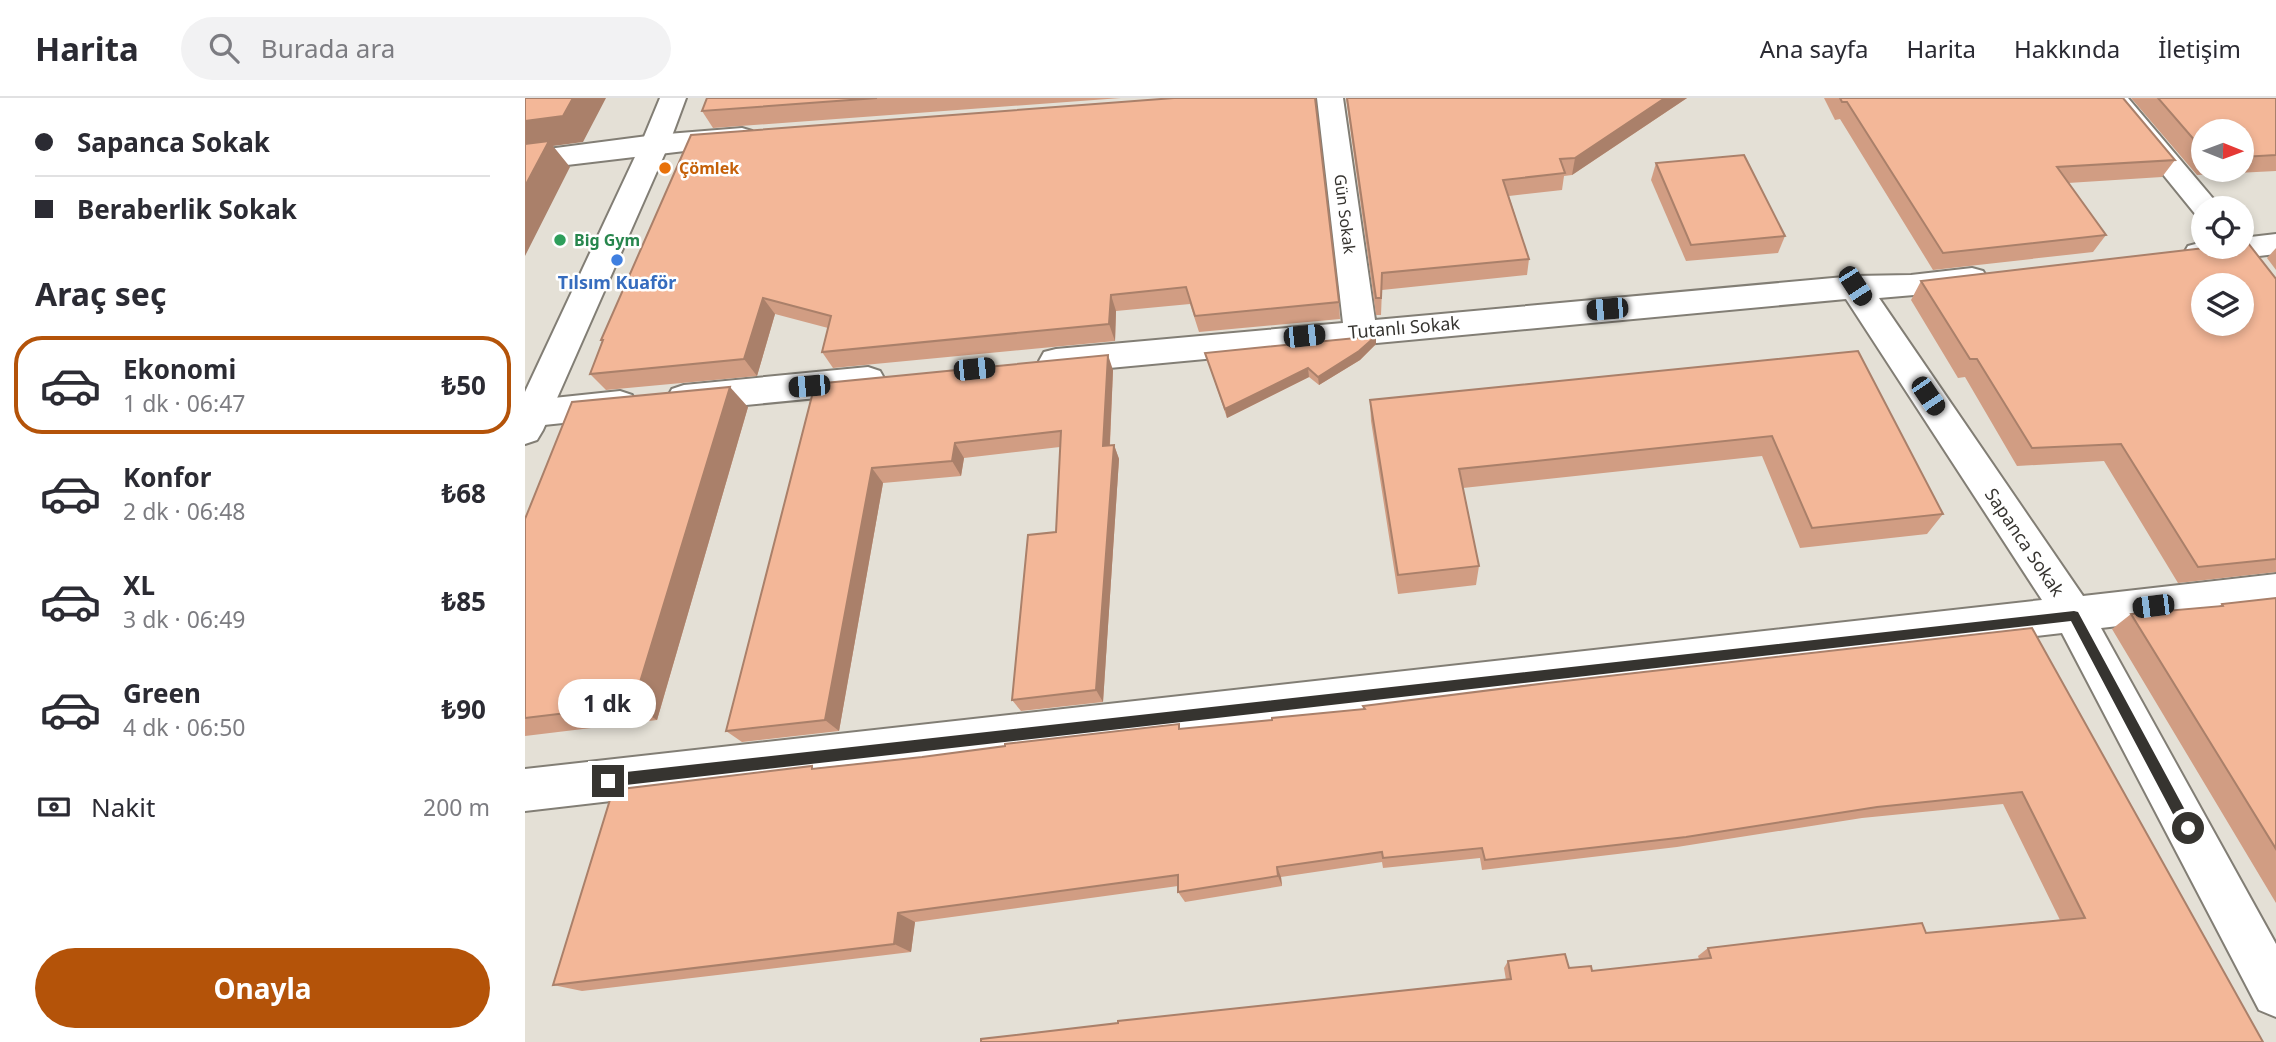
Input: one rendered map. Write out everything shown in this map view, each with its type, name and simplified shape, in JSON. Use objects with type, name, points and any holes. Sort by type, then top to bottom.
[{"type":"street","points":[[528,419],[655,144],[673,98]]},
{"type":"street","name":"Gün Sokak","points":[[1330,98],[1360,331]]},
{"type":"street","points":[[2114,98],[2196,196]]},
{"type":"street","points":[[525,161],[655,144],[766,136]]},
{"type":"street","points":[[2254,246],[2276,244]]},
{"type":"street","points":[[2172,256],[2191,254]]},
{"type":"street","points":[[2248,259],[2262,277]]},
{"type":"street","name":"Tutanlı Sokak","points":[[1029,364],[1360,331],[1855,286],[1911,286],[2007,275]]},
{"type":"street","name":"Sapanca Sokak","points":[[1855,286],[2074,616],[2276,993]]},
{"type":"street","points":[[528,419],[650,401],[891,377]]},
{"type":"street","points":[[525,790],[2276,591]]},
{"type":"building","points":[[525,98],[573,98],[563,116],[525,121]]},
{"type":"building","points":[[707,98],[877,98],[702,111]]},
{"type":"building","points":[[1174,98],[1315,98],[1339,302],[1195,316],[1186,287],[1111,295],[1109,324],[822,352],[831,316],[763,298],[744,359],[590,374],[601,340],[691,135]]},
{"type":"building","points":[[1347,98],[1665,98],[1575,158],[1560,159],[1565,173],[1503,180],[1529,259],[1382,273],[1381,298],[1376,298]]},
{"type":"building","points":[[1840,98],[2123,98],[2175,160],[2057,167],[2106,235],[1943,253],[1847,102],[1842,102]]},
{"type":"building","points":[[2158,98],[2276,98],[2276,155],[2254,156],[2254,119],[2191,119],[2191,136]]},
{"type":"building","points":[[549,141],[525,186],[525,144]]},
{"type":"building","points":[[1744,155],[1785,236],[1691,245],[1656,163]]},
{"type":"building","points":[[2191,250],[2191,259],[2254,259],[2254,251],[2276,279],[2276,559],[2198,567],[2121,444],[2032,448],[1977,359],[1970,359],[1921,281]]},
{"type":"building","points":[[1376,336],[1359,351],[1318,377],[1308,368],[1225,409],[1205,353]]},
{"type":"building","points":[[1858,351],[1943,514],[1812,528],[1772,436],[1459,469],[1479,566],[1398,575],[1370,400]]},
{"type":"building","points":[[1108,355],[1103,446],[1114,445],[1096,690],[1012,700],[1028,535],[1056,532],[1061,431],[955,443],[952,461],[872,468],[825,720],[726,731],[815,384]]},
{"type":"building","points":[[730,387],[633,705],[525,718],[525,519],[572,402]]},
{"type":"building","points":[[2276,598],[2276,849],[2131,614],[2223,606],[2222,604]]},
{"type":"building","points":[[2032,628],[2263,1042],[981,1042],[981,1039],[1118,1021],[1511,979],[1508,961],[1565,954],[1569,968],[1591,966],[1592,971],[1711,958],[1708,948],[1922,923],[1926,933],[2085,918],[2022,792],[1877,807],[1686,837],[1485,860],[1482,848],[1383,858],[1382,852],[1277,867],[1278,876],[1178,892],[1178,875],[898,913],[894,944],[553,985],[613,790],[812,766],[812,769],[922,757],[1005,744],[1179,724],[1179,729],[1272,720],[1547,683]]},
{"type":"place","name":"Çömlek","points":[[665,168]]},
{"type":"place","name":"Big Gym","points":[[560,240]]},
{"type":"place","name":"Tılsım Kuaför","points":[[617,260]]},
{"type":"route","points":[[608,781],[2074,616],[2188,828]]}]
